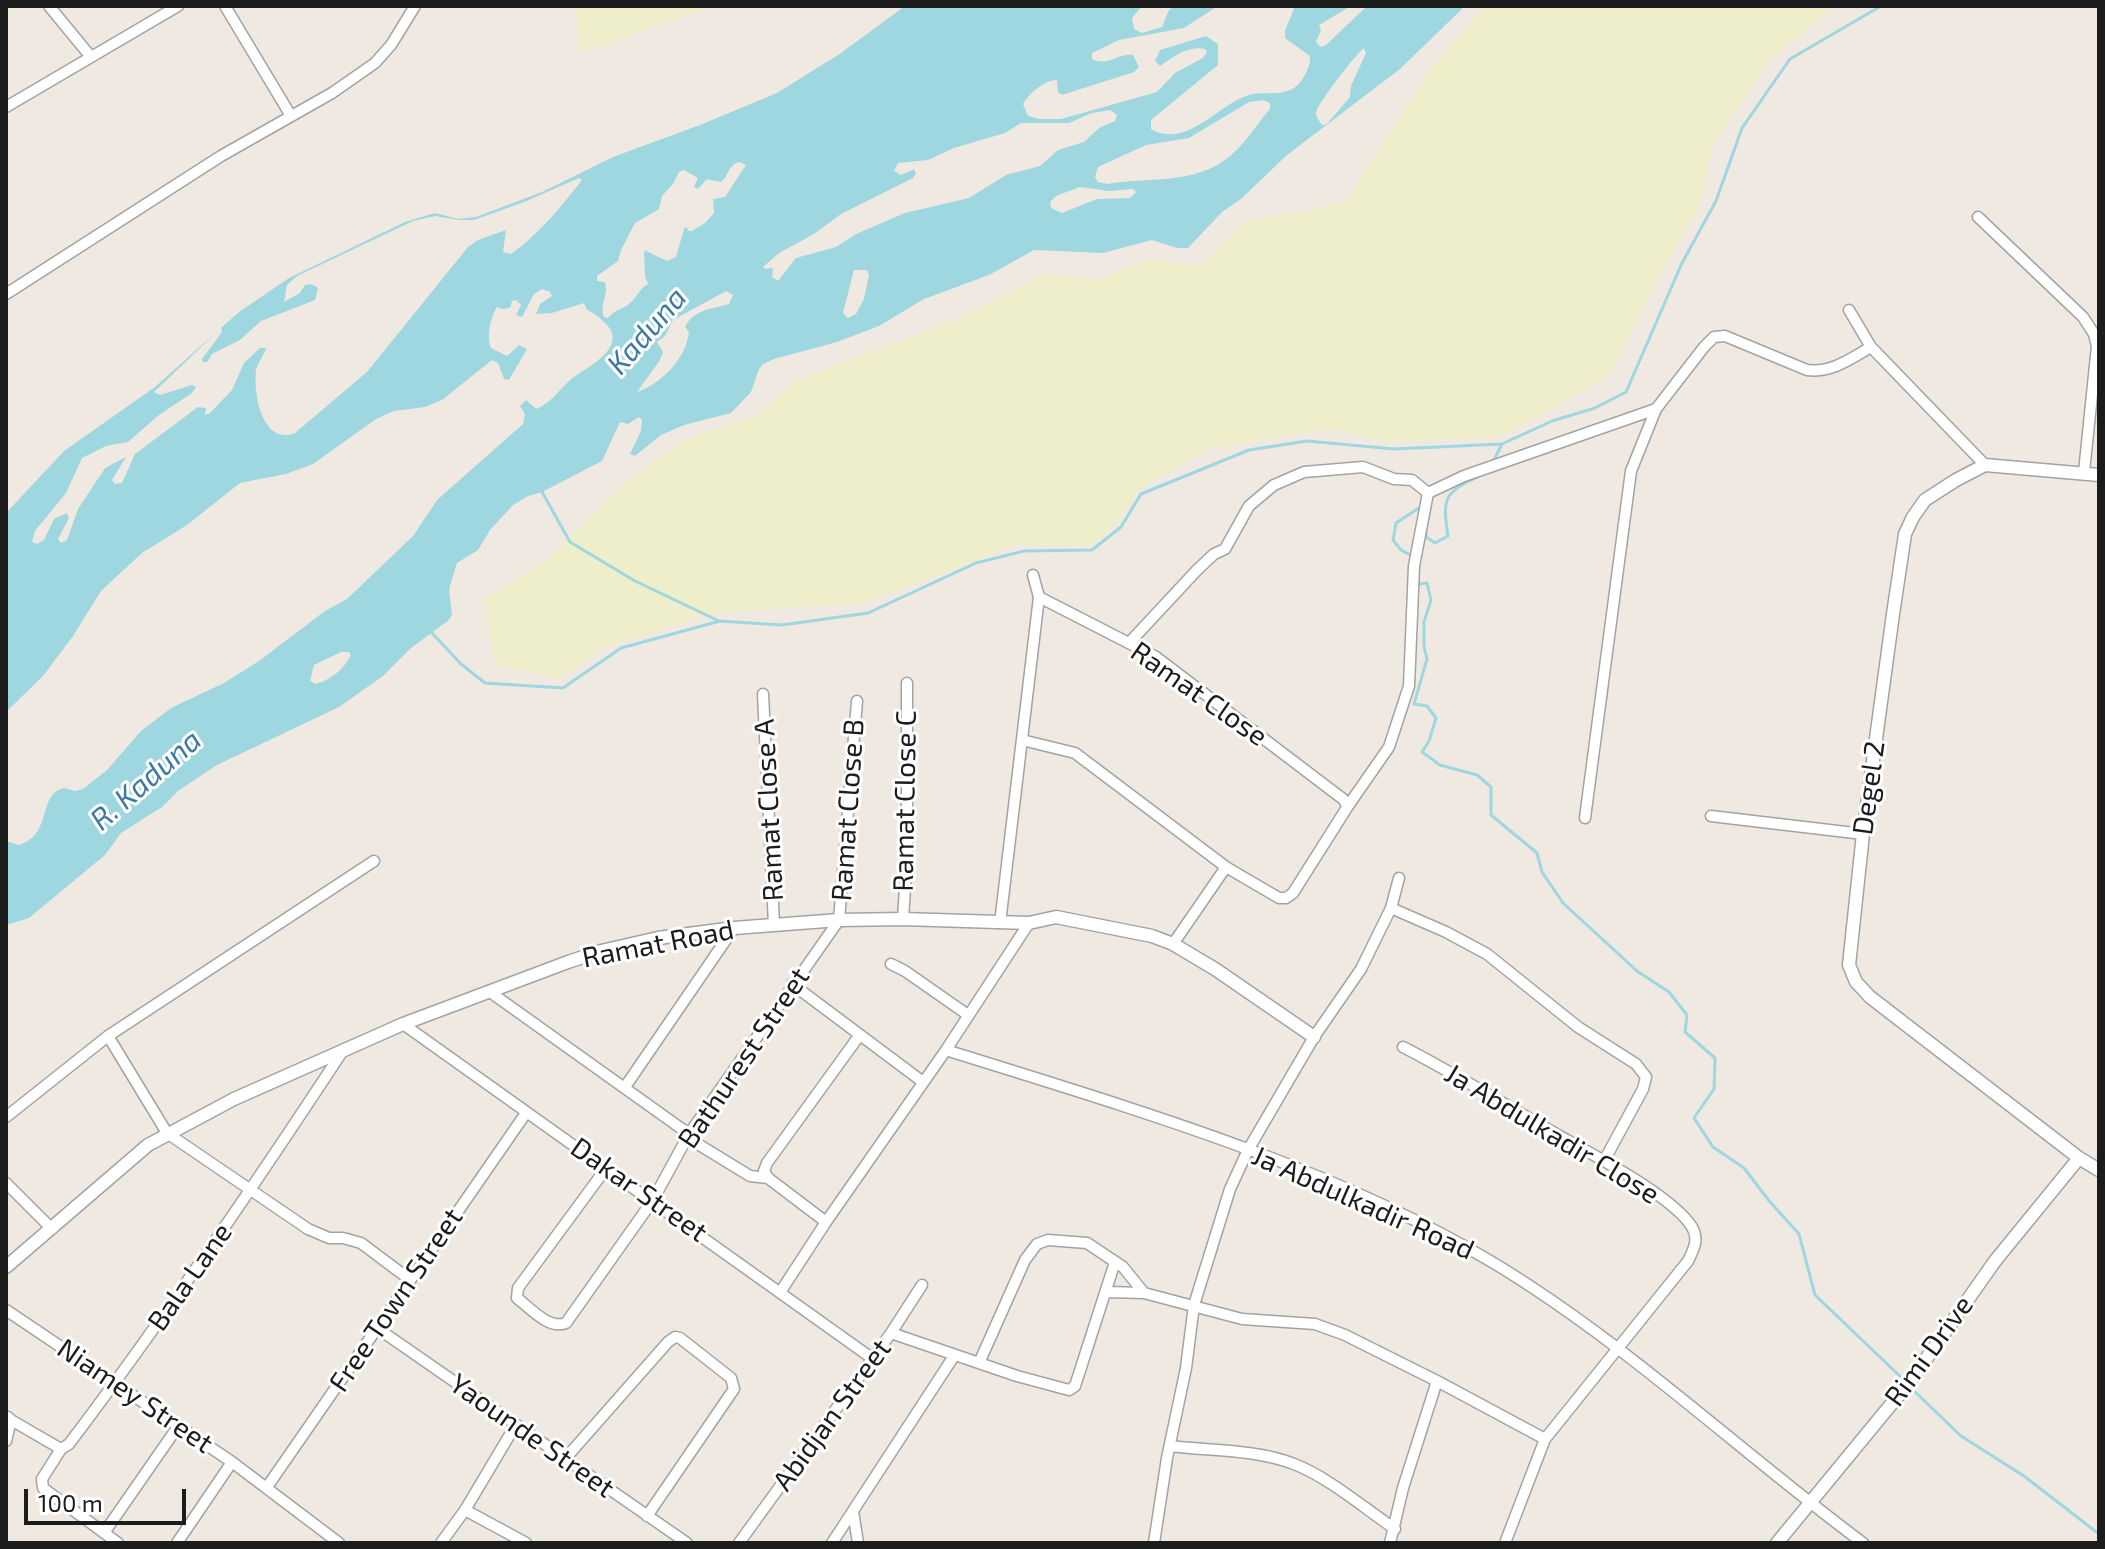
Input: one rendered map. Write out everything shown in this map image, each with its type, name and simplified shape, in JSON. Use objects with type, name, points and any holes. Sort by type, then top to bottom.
[{"type":"street","points":[[49,6],[91,57]]},
{"type":"street","points":[[6,107],[178,6]]},
{"type":"street","points":[[225,6],[291,116]]},
{"type":"street","points":[[6,294],[221,156],[375,63],[391,45],[415,6]]},
{"type":"street","points":[[1978,217],[2083,317],[2094,334],[2097,346],[2084,472]]},
{"type":"street","points":[[1849,310],[1871,347],[1985,465],[2099,475]]},
{"type":"street","points":[[1585,818],[1631,471],[1656,409],[1714,337],[1725,336],[1807,370],[1820,372],[1828,371],[1871,347]]},
{"type":"street","points":[[1428,493],[1464,476],[1656,409]]},
{"type":"street","name":"Degel 2","points":[[1985,465],[1925,500],[1905,534],[1863,834],[1849,965],[1856,982],[1870,997],[2079,1158],[2099,1170]]},
{"type":"street","points":[[1129,643],[1197,570],[1214,554],[1225,549],[1249,506],[1274,485],[1304,472],[1363,467],[1394,479],[1412,480],[1428,493]]},
{"type":"street","points":[[1022,740],[1075,753],[1226,867],[1279,898],[1286,898],[1293,893],[1389,747],[1409,686],[1414,566],[1428,493]]},
{"type":"street","points":[[1000,923],[1039,597],[1033,575]]},
{"type":"street","name":"Ramat Close","points":[[1039,597],[1156,657],[1343,799],[1348,806]]},
{"type":"street","name":"Ramat Close C","points":[[903,919],[907,856],[907,683]]},
{"type":"street","name":"Ramat Close A","points":[[763,694],[774,925]]},
{"type":"street","name":"Ramat Close B","points":[[839,920],[857,701]]},
{"type":"street","points":[[1711,816],[1863,834]]},
{"type":"street","points":[[6,1117],[108,1036],[374,861]]},
{"type":"street","points":[[1173,944],[1226,867]]},
{"type":"street","points":[[1154,1543],[1186,1368],[1194,1305],[1230,1189],[1248,1150],[1314,1037],[1361,969],[1391,908],[1399,878]]},
{"type":"street","points":[[1391,908],[1487,954],[1578,1027],[1636,1064],[1646,1077],[1643,1089],[1604,1161]]},
{"type":"street","name":"Ramat Road","points":[[6,1267],[148,1145],[234,1099],[403,1024],[601,951],[658,938],[734,928],[839,920],[1029,923],[1056,917],[1152,936],[1173,944],[1314,1037]]},
{"type":"street","name":"Bathurest Street","points":[[607,1167],[518,1288],[517,1298],[551,1324],[559,1326],[566,1323],[653,1200],[688,1136],[839,920]]},
{"type":"street","points":[[781,1291],[1029,923]]},
{"type":"street","points":[[625,1087],[734,928]]},
{"type":"street","points":[[891,964],[968,1015]]},
{"type":"street","points":[[792,984],[923,1082]]},
{"type":"street","points":[[490,992],[625,1087],[688,1136],[750,1176],[768,1178]]},
{"type":"street","name":"Dakar Street","points":[[403,1024],[873,1359]]},
{"type":"street","points":[[108,1036],[167,1133],[308,1229],[329,1238],[361,1243],[409,1279]]},
{"type":"street","points":[[826,1222],[768,1178],[764,1171],[859,1036]]},
{"type":"street","name":"Ja Abdulkadir Close","points":[[1403,1047],[1604,1161],[1677,1210],[1693,1229],[1696,1245],[1688,1261],[1619,1348]]},
{"type":"street","name":"Bala Lane","points":[[104,1533],[41,1485],[61,1449],[69,1444],[116,1383],[252,1189],[344,1049]]},
{"type":"street","name":"Ja Abdulkadir Road","points":[[946,1050],[1248,1150],[1342,1187],[1422,1224],[1492,1262],[1619,1348],[1810,1504],[1863,1543]]},
{"type":"street","name":"Free Town Street","points":[[267,1487],[526,1113]]},
{"type":"street","name":"Rimi Drive","points":[[1777,1543],[1912,1379],[1995,1261],[2079,1158]]},
{"type":"street","points":[[6,1183],[52,1229]]},
{"type":"street","points":[[979,1363],[1025,1260],[1037,1244],[1048,1240],[1087,1243],[1123,1267],[1144,1293]]},
{"type":"street","points":[[891,1333],[954,1356],[1069,1390],[1075,1386],[1115,1262]]},
{"type":"street","name":"Abidjan Street","points":[[739,1543],[873,1359],[922,1285]]},
{"type":"street","points":[[1107,1292],[1144,1293],[1242,1319],[1315,1324],[1345,1335],[1437,1381],[1545,1439]]},
{"type":"street","name":"Niamey Street","points":[[6,1310],[232,1462],[339,1543]]},
{"type":"street","name":"Yaounde Street","points":[[377,1328],[687,1543]]},
{"type":"street","points":[[564,1460],[668,1342],[675,1337],[680,1338],[731,1378],[734,1389],[647,1516]]},
{"type":"street","points":[[1505,1543],[1545,1439],[1619,1348]]},
{"type":"street","points":[[832,1543],[954,1356]]},
{"type":"street","points":[[1390,1543],[1403,1488],[1437,1381]]},
{"type":"street","points":[[6,1441],[8,1418],[61,1449]]},
{"type":"street","points":[[118,1543],[104,1533],[179,1425]]},
{"type":"street","points":[[441,1543],[465,1510],[515,1426]]},
{"type":"street","points":[[1170,1446],[1263,1455],[1294,1464],[1395,1529]]},
{"type":"street","points":[[182,1541],[232,1462]]},
{"type":"street","points":[[465,1510],[526,1543]]},
{"type":"street","points":[[853,1511],[858,1543]]},
{"type":"green space","points":[[575,6],[712,6],[580,54]]},
{"type":"green space","points":[[1485,6],[1835,6],[1769,61],[1712,147],[1701,203],[1661,272],[1610,375],[1501,437],[1389,442],[1330,429],[1209,449],[1137,490],[1116,524],[1091,546],[1019,544],[861,604],[717,612],[606,647],[558,679],[495,664],[484,599],[546,560],[622,485],[685,439],[755,416],[799,379],[957,319],[1045,274],[1098,280],[1148,260],[1201,266],[1247,220],[1302,212],[1346,201],[1427,74]]},
{"type":"water","points":[[905,6],[1142,6],[1132,18],[1134,29],[1142,33],[1162,27],[1174,6],[1218,6],[1184,28],[1119,40],[1092,53],[1092,59],[1098,61],[1133,55],[1139,67],[1134,72],[1062,95],[1058,92],[1057,80],[1047,82],[1023,104],[1028,116],[1061,119],[1157,92],[1175,73],[1203,58],[1207,52],[1199,48],[1187,50],[1160,66],[1155,61],[1160,50],[1206,36],[1218,44],[1218,65],[1151,120],[1151,129],[1164,134],[1177,134],[1201,124],[1246,96],[1288,91],[1297,85],[1308,69],[1310,56],[1285,38],[1295,6],[1351,6],[1319,25],[1321,30],[1316,42],[1321,47],[1367,6],[1465,6],[1400,69],[1287,155],[1241,199],[1222,212],[1188,248],[1152,240],[1103,253],[1034,250],[989,275],[924,299],[879,326],[763,364],[751,392],[731,413],[684,425],[661,435],[635,456],[630,454],[641,431],[642,420],[639,417],[628,424],[620,422],[602,461],[513,505],[490,530],[478,550],[457,563],[449,589],[452,615],[449,620],[411,648],[383,676],[339,707],[217,765],[178,791],[162,807],[121,833],[105,855],[29,918],[6,925],[6,841],[19,845],[30,840],[37,833],[50,798],[56,792],[64,788],[75,791],[83,789],[107,770],[141,731],[171,708],[224,683],[259,661],[325,611],[347,599],[413,536],[437,500],[523,424],[525,414],[520,406],[526,400],[536,409],[546,404],[570,380],[602,357],[612,342],[612,334],[607,325],[587,310],[584,303],[552,313],[536,314],[540,304],[552,296],[542,289],[534,294],[522,317],[516,315],[521,305],[516,300],[512,301],[510,308],[497,307],[490,327],[491,348],[507,356],[519,345],[527,349],[509,380],[504,379],[498,363],[492,360],[442,400],[425,407],[394,411],[376,419],[313,464],[286,474],[240,483],[187,525],[142,553],[101,591],[43,676],[6,712],[6,513],[64,451],[155,387],[220,329],[154,392],[160,395],[192,385],[196,387],[192,393],[159,415],[128,442],[106,446],[82,458],[66,493],[35,531],[32,542],[37,544],[44,540],[54,519],[67,513],[69,518],[58,539],[61,543],[67,540],[78,509],[105,468],[126,457],[112,480],[115,484],[122,483],[135,454],[198,407],[206,408],[205,415],[210,413],[232,390],[244,363],[260,348],[266,348],[256,371],[256,393],[262,416],[275,432],[284,435],[295,433],[367,372],[468,247],[506,230],[503,252],[511,254],[540,229],[582,180],[579,178],[474,220],[458,220],[435,216],[413,221],[297,276],[287,285],[284,302],[300,293],[305,285],[311,284],[318,288],[315,300],[261,321],[240,340],[203,362],[202,359],[222,332],[221,328],[289,278],[405,222],[435,213],[458,219],[476,217],[542,192],[613,157],[777,93],[841,53]],"holes":[[[1364,48],[1366,53],[1351,86],[1350,97],[1327,124],[1322,125],[1316,115],[1317,109]],[[1263,100],[1270,103],[1270,109],[1246,140],[1216,166],[1186,176],[1107,184],[1098,182],[1095,177],[1098,167],[1146,145],[1189,138],[1249,102]],[[1110,110],[1117,115],[1115,121],[1099,128],[1084,142],[1058,150],[1040,166],[1006,175],[969,198],[905,213],[856,234],[836,247],[796,258],[778,281],[772,277],[773,268],[763,267],[779,253],[814,234],[841,214],[913,178],[916,173],[914,169],[901,175],[894,171],[898,163],[928,160],[954,148],[1005,133],[1021,123],[1069,123],[1092,113]],[[739,162],[746,165],[725,197],[713,199],[714,213],[692,231],[686,227],[684,229],[676,257],[667,261],[644,250],[648,284],[627,305],[608,318],[604,317],[606,287],[605,282],[597,281],[597,276],[618,261],[635,223],[659,209],[662,196],[679,172],[684,170],[698,178],[694,187],[698,189],[707,179],[721,182],[732,166]],[[1080,187],[1109,191],[1133,189],[1136,192],[1130,198],[1097,199],[1062,213],[1051,208],[1050,202],[1056,196]],[[854,270],[867,270],[869,275],[864,299],[856,314],[848,318],[843,313]],[[726,291],[733,295],[729,304],[704,311],[689,321],[685,327],[689,332],[687,342],[678,361],[663,377],[637,392],[660,360],[663,352],[657,342],[665,336],[673,320]],[[341,652],[349,652],[351,655],[341,669],[316,684],[310,681],[314,665]]]},
{"type":"waterway","points":[[431,632],[461,664],[485,683],[563,688],[621,648],[720,621],[782,625],[868,613],[976,563],[1024,551],[1092,550],[1121,527],[1141,494],[1249,450],[1307,441],[1394,449],[1502,444],[1552,421],[1595,408],[1626,392],[1682,263],[1716,201],[1742,128],[1790,59],[1881,6]]},
{"type":"waterway","points":[[1493,462],[1502,444]]},
{"type":"waterway","points":[[1426,530],[1426,537],[1435,543],[1448,536],[1445,513],[1448,498],[1459,487],[1480,476]]},
{"type":"waterway","points":[[541,490],[570,542],[635,581],[719,621]]},
{"type":"waterway","points":[[1414,557],[1401,550],[1393,540],[1396,523],[1419,508],[1420,512]]},
{"type":"waterway","points":[[1418,580],[1419,584],[1427,583],[1431,600],[1424,622],[1427,659],[1414,704],[1427,706],[1436,718],[1422,752],[1440,765],[1477,775],[1491,787],[1491,815],[1537,853],[1542,872],[1563,903],[1637,971],[1669,992],[1687,1015],[1685,1032],[1715,1058],[1714,1089],[1694,1118],[1713,1147],[1744,1168],[1799,1234],[1815,1295],[1905,1381]]},
{"type":"waterway","points":[[1910,1387],[1961,1436],[2024,1476],[2099,1534]]},
{"type":"water label","name":"Kaduna","points":[[647,331]]},
{"type":"water label","name":"R. Kaduna","points":[[146,780]]}]
